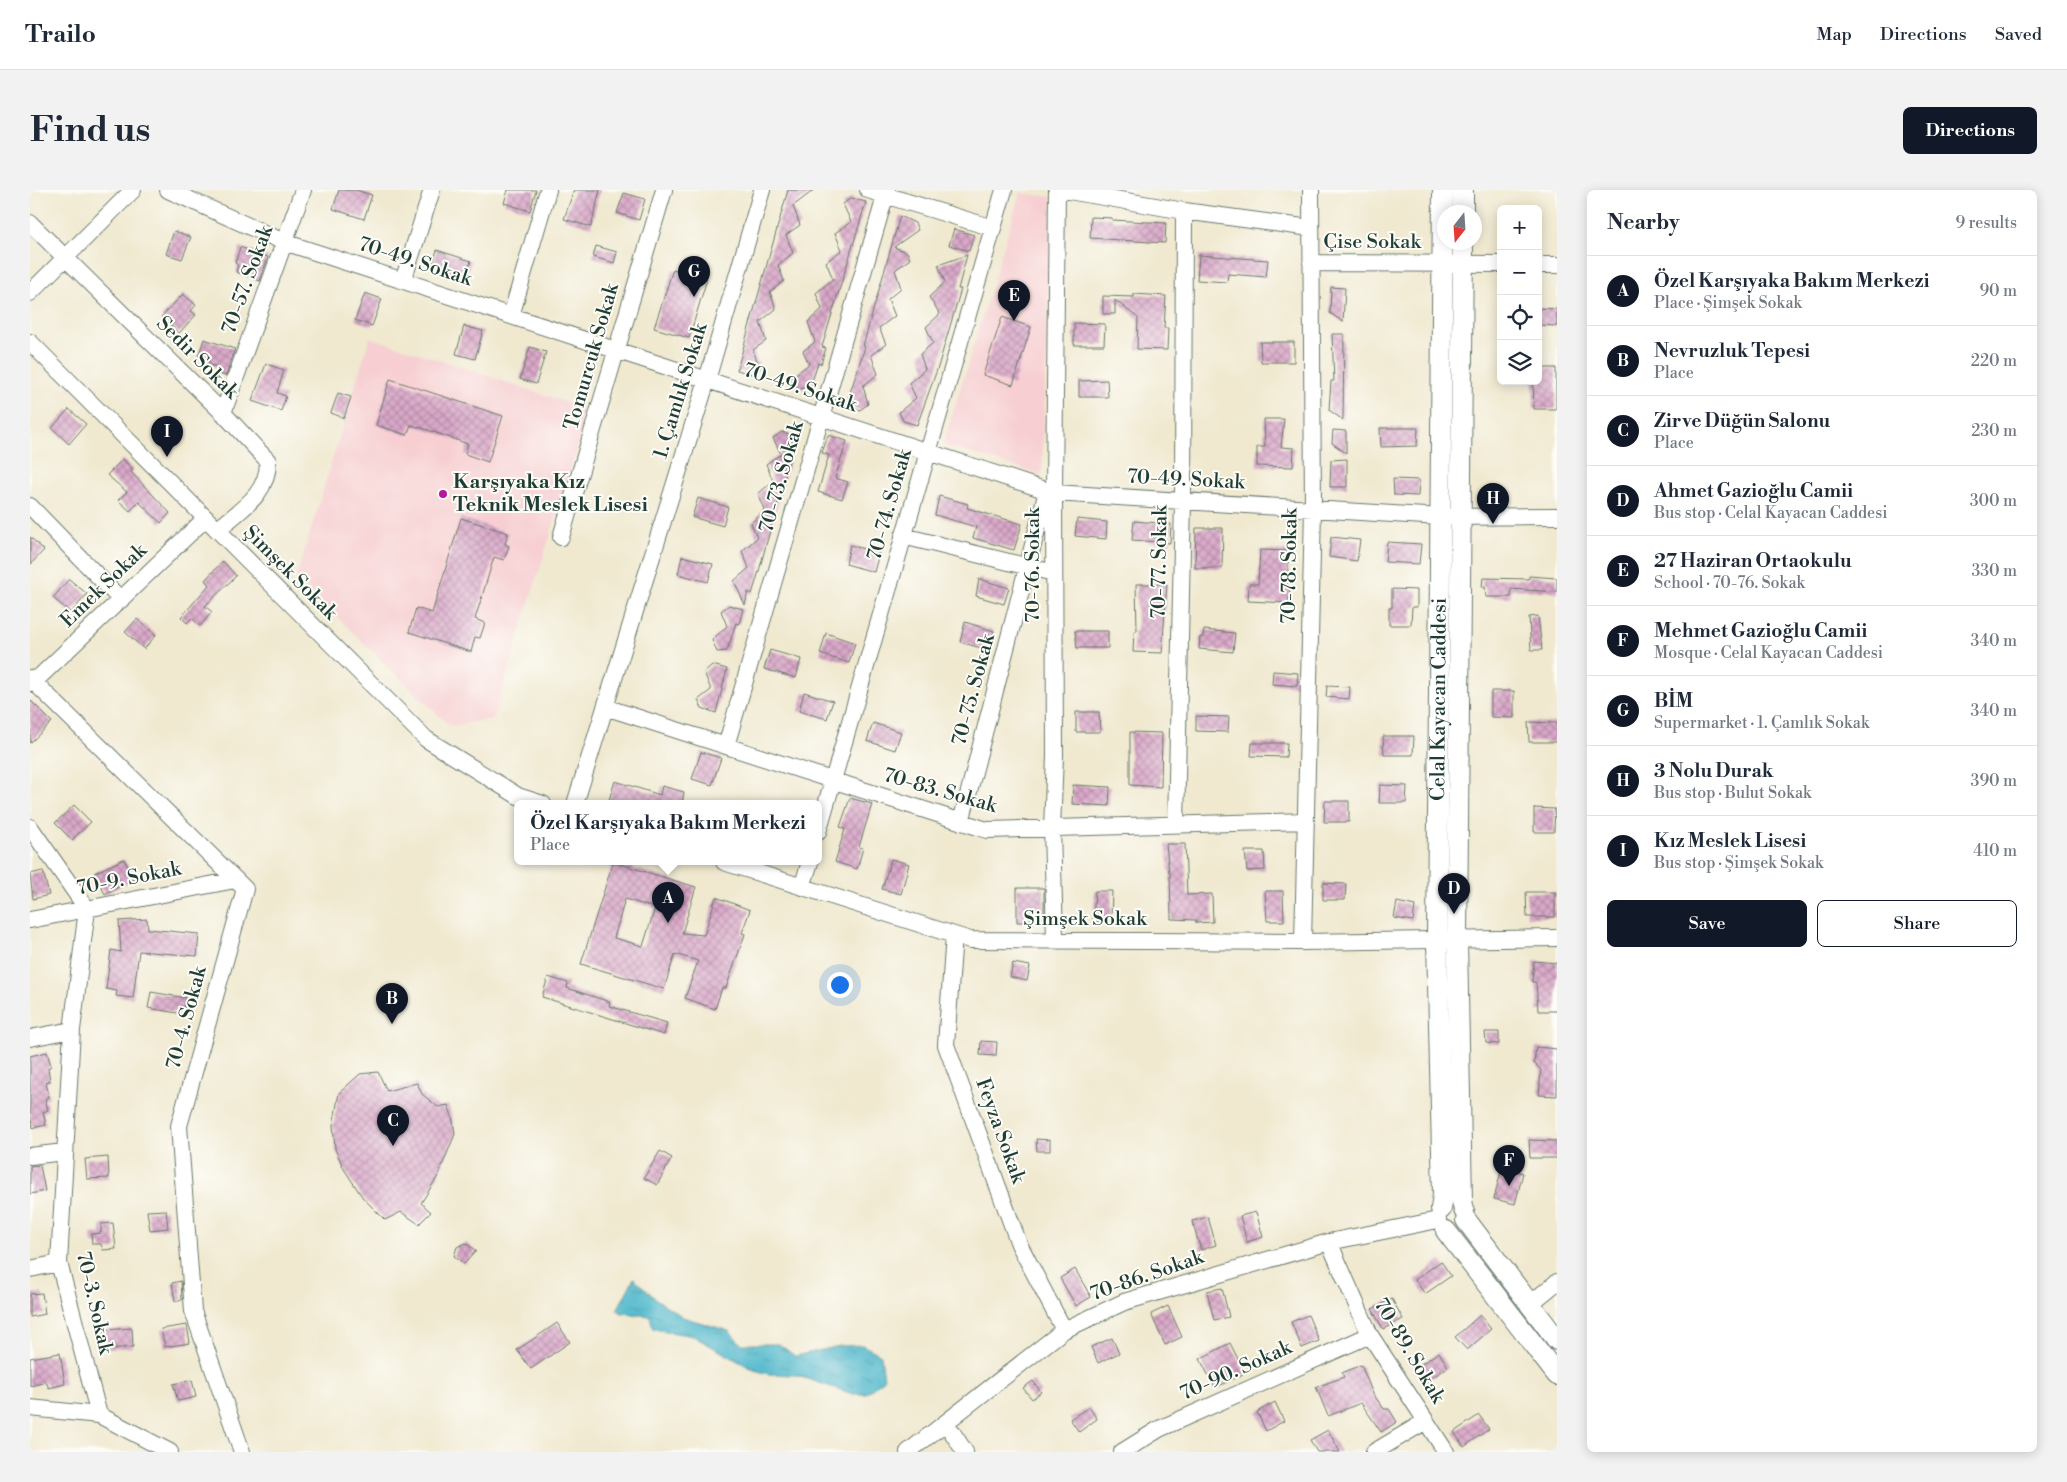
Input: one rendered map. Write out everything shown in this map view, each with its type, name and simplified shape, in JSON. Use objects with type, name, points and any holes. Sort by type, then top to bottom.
[{"type":"street","points":[[30,293],[134,190]]},
{"type":"street","name":"70-49. Sokak","points":[[168,190],[284,242],[1050,492],[1450,517],[1557,516]]},
{"type":"street","name":"70-57. Sokak","points":[[224,413],[303,190]]},
{"type":"street","points":[[403,281],[432,190]]},
{"type":"street","points":[[511,316],[548,190]]},
{"type":"street","name":"Tomurcuk Sokak","points":[[561,537],[664,190]]},
{"type":"street","name":"1. Çamlık Sokak","points":[[576,800],[708,380],[762,190]]},
{"type":"street","points":[[868,190],[886,193],[993,228]]},
{"type":"street","name":"70-74. Sokak","points":[[822,818],[1004,190]]},
{"type":"street","name":"70-76. Sokak","points":[[1055,940],[1052,828],[1055,756],[1054,573],[1050,492],[1057,190]]},
{"type":"street","points":[[1063,190],[1184,211],[1311,228]]},
{"type":"street","name":"70-78. Sokak","points":[[1303,942],[1313,508],[1311,190]]},
{"type":"street","name":"Celal Kayacan Caddesi","points":[[1442,1220],[1447,940],[1450,517],[1443,264],[1443,190]]},
{"type":"street","points":[[1463,190],[1463,205]]},
{"type":"street","name":"70-73. Sokak","points":[[726,746],[886,193]]},
{"type":"street","name":"70-77. Sokak","points":[[1176,825],[1183,501],[1184,211]]},
{"type":"street","name":"Sedir Sokak","points":[[30,223],[224,413],[268,461],[268,476],[261,492],[212,524]]},
{"type":"street","name":"Celal Kayacan Caddesi","points":[[1450,517],[1463,250]]},
{"type":"street","name":"Çise Sokak","points":[[1311,263],[1497,264]]},
{"type":"street","points":[[1542,265],[1557,265]]},
{"type":"street","name":"Şimşek Sokak","points":[[30,342],[426,739],[518,796],[530,800]]},
{"type":"street","name":"70-75. Sokak","points":[[961,822],[1050,492]]},
{"type":"street","points":[[30,506],[121,600]]},
{"type":"street","name":"Emek Sokak","points":[[32,681],[121,600],[212,524]]},
{"type":"street","points":[[903,536],[1054,573]]},
{"type":"street","name":"70-4. Sokak","points":[[32,681],[244,889],[179,1126],[193,1311],[242,1452]]},
{"type":"street","name":"70-83. Sokak","points":[[606,707],[987,830],[1306,822]]},
{"type":"street","points":[[30,827],[87,909]]},
{"type":"street","name":"Şimşek Sokak","points":[[733,865],[970,940],[1303,942],[1557,938]]},
{"type":"street","points":[[802,887],[809,865]]},
{"type":"street","name":"70-9. Sokak","points":[[30,920],[235,880]]},
{"type":"street","name":"70-3. Sokak","points":[[87,909],[72,1030],[59,1263],[100,1415]]},
{"type":"street","name":"Feyza Sokak","points":[[954,935],[946,1045],[1018,1244],[1064,1330]]},
{"type":"street","name":"Celal Kayacan Caddesi","points":[[1447,940],[1462,1201],[1465,1215]]},
{"type":"street","points":[[30,1038],[72,1030]]},
{"type":"street","points":[[30,1156],[64,1152]]},
{"type":"street","points":[[1442,1220],[1454,1232],[1460,1230],[1465,1215]]},
{"type":"street","points":[[1465,1215],[1557,1340]]},
{"type":"street","points":[[1442,1220],[1557,1375]]},
{"type":"street","name":"70-86. Sokak","points":[[908,1452],[1064,1330],[1124,1302],[1329,1242],[1442,1220]]},
{"type":"street","name":"70-89. Sokak","points":[[1329,1242],[1370,1335],[1446,1452]]},
{"type":"street","points":[[30,1269],[59,1263]]},
{"type":"street","points":[[1530,1304],[1557,1282]]},
{"type":"street","name":"70-90. Sokak","points":[[1122,1452],[1158,1429],[1370,1335]]},
{"type":"street","points":[[30,1408],[100,1415],[170,1452]]},
{"type":"street","points":[[1374,1452],[1426,1421]]},
{"type":"street","points":[[946,1423],[965,1452]]},
{"type":"shaded area","points":[[1020,193],[1052,197],[1042,475],[943,445]]},
{"type":"shaded area","name":"Karşıyaka Kız Teknik Meslek Lisesi","points":[[370,337],[589,410],[493,719],[450,726],[296,578]]},
{"type":"water","points":[[634,1278],[656,1299],[683,1317],[729,1331],[742,1344],[779,1344],[795,1356],[840,1346],[863,1345],[881,1355],[884,1379],[866,1394],[853,1394],[795,1375],[768,1374],[754,1370],[693,1336],[653,1329],[650,1316],[622,1313],[617,1310]]},
{"type":"building","points":[[339,190],[356,190],[372,195],[364,219],[333,209]]},
{"type":"building","points":[[508,190],[536,190],[530,211],[504,203]]},
{"type":"building","points":[[574,190],[600,190],[591,227],[564,219]]},
{"type":"building","points":[[788,190],[814,190],[793,206],[800,225],[786,235],[793,253],[778,265],[784,281],[770,292],[776,309],[760,322],[766,341],[753,350],[760,368],[752,374],[737,370]]},
{"type":"building","points":[[624,193],[645,199],[639,220],[617,213]]},
{"type":"building","points":[[851,198],[866,202],[822,347],[826,348],[821,364],[818,363],[809,391],[795,386],[792,377],[809,364],[803,351],[815,342],[808,322],[822,309],[816,293],[833,279],[826,262],[842,250],[835,233],[851,222],[843,204]]},
{"type":"building","points":[[900,216],[915,223],[918,230],[894,247],[907,252],[910,259],[895,270],[901,288],[888,299],[895,316],[879,328],[886,344],[871,355],[878,374],[863,386],[868,404],[860,410],[846,405],[865,347],[863,346]]},
{"type":"building","points":[[1091,217],[1166,223],[1165,243],[1090,238]]},
{"type":"building","points":[[954,229],[974,235],[969,251],[949,245]]},
{"type":"building","points":[[174,231],[191,237],[182,259],[166,254]]},
{"type":"building","points":[[596,246],[617,252],[614,263],[593,257]]},
{"type":"building","points":[[240,247],[268,257],[260,281],[236,272],[238,265],[235,263]]},
{"type":"building","points":[[437,250],[471,261],[465,280],[431,269]]},
{"type":"building","points":[[967,255],[958,289],[961,289],[938,367],[917,425],[903,421],[899,412],[916,398],[909,383],[925,369],[920,354],[933,343],[926,327],[940,314],[929,297],[945,282],[938,265]]},
{"type":"building","points":[[1199,255],[1268,260],[1266,277],[1228,274],[1227,282],[1197,280]]},
{"type":"building","points":[[673,269],[707,279],[689,338],[654,328]]},
{"type":"building","points":[[1331,287],[1345,288],[1343,322],[1330,313]]},
{"type":"building","points":[[365,293],[382,299],[372,326],[355,320]]},
{"type":"building","points":[[183,294],[196,305],[191,311],[196,315],[179,333],[161,317]]},
{"type":"building","points":[[1134,294],[1166,296],[1164,328],[1168,328],[1167,350],[1137,349],[1138,318],[1115,300],[1115,314],[1103,314],[1103,296],[1134,297]]},
{"type":"building","points":[[1542,308],[1557,309],[1557,326],[1542,325]]},
{"type":"building","points":[[1002,317],[1031,327],[1013,385],[983,375]]},
{"type":"building","points":[[1074,323],[1105,324],[1104,345],[1074,345]]},
{"type":"building","points":[[464,326],[483,331],[475,359],[456,354]]},
{"type":"building","points":[[1332,334],[1344,334],[1343,420],[1329,410],[1331,381],[1334,381]]},
{"type":"building","points":[[204,339],[235,349],[226,376],[216,373],[218,367],[209,365],[209,361],[198,357]]},
{"type":"building","points":[[1260,342],[1294,342],[1294,362],[1261,362]]},
{"type":"building","points":[[530,347],[546,352],[536,384],[520,379]]},
{"type":"building","points":[[266,364],[284,370],[277,393],[286,396],[281,411],[252,401]]},
{"type":"building","points":[[1542,368],[1556,368],[1556,409],[1534,409],[1533,385],[1542,385]]},
{"type":"building","points":[[390,379],[503,416],[488,462],[465,454],[468,444],[425,429],[411,425],[407,435],[376,425]]},
{"type":"building","points":[[1107,380],[1108,397],[1079,397],[1079,381]]},
{"type":"building","points":[[338,393],[351,397],[344,418],[331,413]]},
{"type":"building","points":[[69,409],[86,424],[69,444],[52,428]]},
{"type":"building","points":[[1264,419],[1284,419],[1281,447],[1294,448],[1293,467],[1257,466],[1257,447],[1265,447]]},
{"type":"building","points":[[1380,428],[1418,428],[1417,446],[1381,447]]},
{"type":"building","points":[[1333,430],[1346,431],[1346,453],[1332,443]]},
{"type":"building","points":[[782,432],[796,436],[757,578],[752,594],[748,592],[745,605],[734,581],[749,568],[742,551],[757,538],[751,523],[765,510],[758,494],[773,481],[766,464],[781,454],[773,438]]},
{"type":"building","points":[[828,435],[847,441],[835,478],[848,482],[842,499],[818,492],[829,455],[822,453]]},
{"type":"building","points":[[123,459],[133,470],[131,472],[170,513],[161,523],[139,502],[130,511],[118,500],[127,492],[107,475]]},
{"type":"building","points":[[1347,459],[1347,487],[1330,487],[1331,460]]},
{"type":"building","points":[[1393,479],[1419,480],[1418,496],[1394,495]]},
{"type":"building","points":[[939,496],[968,504],[967,508],[1022,524],[1014,550],[973,538],[976,527],[935,515]]},
{"type":"building","points":[[698,498],[728,507],[723,526],[692,517]]},
{"type":"building","points":[[461,518],[508,533],[505,544],[509,546],[504,560],[494,557],[475,619],[485,623],[480,638],[475,637],[471,652],[409,632],[416,608],[432,613]]},
{"type":"building","points":[[1077,519],[1107,522],[1106,539],[1075,536]]},
{"type":"building","points":[[1134,521],[1171,524],[1170,543],[1132,540]]},
{"type":"building","points":[[1196,528],[1223,528],[1222,568],[1195,568]]},
{"type":"building","points":[[30,537],[44,550],[30,565]]},
{"type":"building","points":[[1331,537],[1360,540],[1357,561],[1329,557]]},
{"type":"building","points":[[1387,542],[1421,544],[1419,564],[1385,562]]},
{"type":"building","points":[[850,545],[879,553],[874,572],[846,564]]},
{"type":"building","points":[[1260,550],[1289,551],[1287,586],[1290,586],[1289,603],[1248,601],[1249,584],[1258,584]]},
{"type":"building","points":[[682,556],[713,564],[708,582],[678,574]]},
{"type":"building","points":[[223,561],[236,576],[205,606],[212,612],[200,626],[192,618],[187,623],[181,617],[209,585],[205,580]]},
{"type":"building","points":[[1529,576],[1557,578],[1557,592],[1511,589],[1511,597],[1486,597],[1485,587],[1482,587],[1483,578],[1529,579]]},
{"type":"building","points":[[69,579],[87,594],[71,613],[53,598]]},
{"type":"building","points":[[979,579],[1009,588],[1004,604],[976,596]]},
{"type":"building","points":[[1136,584],[1167,584],[1162,653],[1133,652],[1134,631],[1137,631]]},
{"type":"building","points":[[1392,589],[1417,590],[1417,607],[1412,607],[1411,625],[1389,625],[1389,608],[1392,608]]},
{"type":"building","points":[[729,605],[743,609],[739,624],[736,623],[727,651],[717,652],[712,640],[727,626],[721,611]]},
{"type":"building","points":[[1538,616],[1542,650],[1531,650],[1529,617]]},
{"type":"building","points":[[137,619],[156,635],[144,649],[125,632]]},
{"type":"building","points":[[965,622],[994,631],[988,650],[960,642]]},
{"type":"building","points":[[1204,630],[1235,633],[1233,652],[1199,649],[1200,637],[1203,637]]},
{"type":"building","points":[[1075,631],[1108,631],[1108,648],[1077,648]]},
{"type":"building","points":[[826,633],[855,643],[849,663],[820,654]]},
{"type":"building","points":[[770,650],[801,659],[796,678],[764,669]]},
{"type":"building","points":[[712,665],[727,669],[716,713],[702,708],[698,700],[711,690],[704,672]]},
{"type":"building","points":[[1273,671],[1298,673],[1297,686],[1272,684]]},
{"type":"building","points":[[1327,686],[1350,687],[1349,699],[1326,697]]},
{"type":"building","points":[[1491,691],[1514,691],[1514,718],[1491,717]]},
{"type":"building","points":[[804,692],[833,701],[827,719],[799,711]]},
{"type":"building","points":[[30,700],[52,722],[30,743]]},
{"type":"building","points":[[1076,712],[1099,712],[1100,732],[1076,732]]},
{"type":"building","points":[[1196,716],[1229,717],[1228,732],[1196,731]]},
{"type":"building","points":[[1528,722],[1557,723],[1557,742],[1529,742]]},
{"type":"building","points":[[873,723],[901,732],[895,750],[867,741]]},
{"type":"building","points":[[1130,732],[1162,733],[1161,787],[1130,785]]},
{"type":"building","points":[[1383,736],[1414,736],[1413,755],[1384,755]]},
{"type":"building","points":[[1252,743],[1287,743],[1286,757],[1251,756]]},
{"type":"building","points":[[701,752],[721,758],[712,785],[692,779]]},
{"type":"building","points":[[615,781],[660,795],[662,786],[684,792],[683,800],[609,800]]},
{"type":"building","points":[[1073,785],[1110,787],[1109,806],[1072,804]]},
{"type":"building","points":[[1380,785],[1407,786],[1406,803],[1379,803]]},
{"type":"building","points":[[850,798],[872,804],[859,847],[863,848],[857,869],[835,862],[845,829],[840,827]]},
{"type":"building","points":[[1325,801],[1349,801],[1349,822],[1324,822]]},
{"type":"building","points":[[74,805],[91,822],[72,840],[55,823]]},
{"type":"building","points":[[1534,808],[1555,809],[1554,832],[1534,832]]},
{"type":"building","points":[[1166,844],[1185,844],[1187,895],[1212,894],[1213,922],[1196,923],[1196,920],[1171,919],[1170,873]]},
{"type":"building","points":[[1245,851],[1264,851],[1265,870],[1247,871]]},
{"type":"building","points":[[124,859],[134,879],[105,894],[94,873]]},
{"type":"building","points":[[891,859],[909,864],[901,894],[882,889]]},
{"type":"building","points":[[612,865],[623,865],[696,887],[682,933],[704,935],[716,897],[750,910],[742,933],[745,934],[742,943],[726,988],[722,988],[715,1009],[685,998],[698,961],[675,954],[664,989],[581,964]],"holes":[[[625,899],[655,908],[643,946],[614,938]]]},
{"type":"building","points":[[43,871],[49,895],[33,899],[30,874]]},
{"type":"building","points":[[1323,883],[1346,884],[1345,900],[1323,900]]},
{"type":"building","points":[[1017,888],[1044,888],[1044,922],[1017,922]]},
{"type":"building","points":[[1095,891],[1112,891],[1111,922],[1093,921]]},
{"type":"building","points":[[1265,891],[1283,891],[1284,921],[1267,921]]},
{"type":"building","points":[[1526,892],[1555,892],[1555,917],[1527,917]]},
{"type":"building","points":[[1397,902],[1415,906],[1413,921],[1394,918]]},
{"type":"building","points":[[147,919],[148,929],[199,934],[197,956],[139,951],[133,998],[116,996],[117,991],[106,989],[111,950],[121,952],[119,921]]},
{"type":"building","points":[[1534,961],[1557,963],[1557,1011],[1538,1011],[1536,982],[1532,982]]},
{"type":"building","points":[[1013,963],[1030,966],[1027,981],[1010,977]]},
{"type":"building","points":[[548,977],[568,983],[567,988],[610,1002],[609,1006],[667,1023],[664,1035],[542,997]]},
{"type":"building","points":[[151,992],[186,998],[183,1014],[148,1008]]},
{"type":"building","points":[[1485,1032],[1499,1032],[1499,1044],[1486,1043]]},
{"type":"building","points":[[981,1041],[997,1042],[996,1056],[980,1055]]},
{"type":"building","points":[[1536,1047],[1557,1049],[1557,1096],[1539,1095],[1541,1070],[1534,1063]]},
{"type":"building","points":[[47,1052],[51,1066],[48,1068],[50,1081],[46,1082],[49,1097],[45,1099],[48,1110],[43,1112],[46,1125],[33,1128],[30,1116],[30,1056]]},
{"type":"building","points":[[378,1072],[387,1091],[417,1083],[422,1094],[438,1107],[448,1105],[452,1116],[455,1134],[438,1176],[421,1203],[431,1212],[419,1224],[401,1212],[385,1220],[363,1198],[344,1169],[335,1149],[333,1125],[339,1093],[360,1074]]},
{"type":"building","points":[[1036,1139],[1050,1140],[1050,1151],[1037,1151]]},
{"type":"building","points":[[1529,1140],[1557,1141],[1557,1158],[1530,1158]]},
{"type":"building","points":[[660,1151],[672,1158],[657,1185],[644,1178]]},
{"type":"building","points":[[108,1157],[109,1178],[87,1179],[85,1159]]},
{"type":"building","points":[[40,1165],[45,1191],[30,1194],[30,1166]]},
{"type":"building","points":[[1502,1167],[1523,1173],[1515,1204],[1494,1199]]},
{"type":"building","points":[[166,1210],[168,1228],[150,1230],[147,1211]]},
{"type":"building","points":[[1256,1212],[1263,1237],[1247,1242],[1240,1216]]},
{"type":"building","points":[[1208,1217],[1216,1245],[1201,1250],[1192,1221]]},
{"type":"building","points":[[113,1223],[116,1249],[103,1250],[101,1244],[92,1244],[91,1234],[101,1233],[101,1224]]},
{"type":"building","points":[[466,1243],[476,1251],[464,1264],[454,1256],[457,1247]]},
{"type":"building","points":[[1441,1261],[1451,1276],[1425,1294],[1415,1280]]},
{"type":"building","points":[[1075,1269],[1091,1297],[1076,1306],[1060,1278]]},
{"type":"building","points":[[181,1281],[182,1300],[175,1301],[172,1283]]},
{"type":"building","points":[[1222,1288],[1229,1317],[1214,1320],[1207,1291]]},
{"type":"building","points":[[42,1293],[45,1314],[30,1317],[30,1294]]},
{"type":"building","points":[[1392,1299],[1403,1319],[1383,1329],[1372,1309]]},
{"type":"building","points":[[1168,1306],[1182,1337],[1165,1345],[1151,1314]]},
{"type":"building","points":[[1308,1315],[1319,1341],[1302,1348],[1291,1322]]},
{"type":"building","points":[[1480,1315],[1491,1329],[1467,1350],[1455,1337]]},
{"type":"building","points":[[557,1323],[570,1342],[531,1369],[517,1350]]},
{"type":"building","points":[[187,1325],[190,1343],[165,1347],[161,1329]]},
{"type":"building","points":[[132,1328],[133,1347],[107,1349],[104,1330]]},
{"type":"building","points":[[1112,1338],[1119,1353],[1098,1363],[1091,1347]]},
{"type":"building","points":[[1230,1343],[1245,1373],[1215,1388],[1200,1359]]},
{"type":"building","points":[[1439,1352],[1448,1367],[1424,1383],[1414,1369]]},
{"type":"building","points":[[60,1353],[65,1384],[49,1388],[46,1382],[30,1386],[30,1358]]},
{"type":"building","points":[[1361,1365],[1373,1394],[1384,1409],[1389,1409],[1397,1422],[1381,1432],[1361,1403],[1328,1416],[1316,1387],[1344,1377],[1342,1373]]},
{"type":"building","points":[[192,1380],[196,1397],[178,1401],[173,1384]]},
{"type":"building","points":[[1033,1381],[1041,1392],[1032,1399],[1023,1388]]},
{"type":"building","points":[[1275,1402],[1284,1421],[1266,1431],[1257,1412]]},
{"type":"building","points":[[1089,1407],[1097,1419],[1079,1432],[1070,1419]]},
{"type":"building","points":[[1479,1415],[1489,1429],[1464,1447],[1454,1432]]},
{"type":"building","points":[[1328,1430],[1340,1452],[1317,1452],[1310,1440]]},
{"type":"place","name":"BİM","points":[[694,297]]},
{"type":"place","name":"27 Haziran Ortaokulu","points":[[1014,321]]},
{"type":"place","name":"Kız Meslek Lisesi","points":[[167,457]]},
{"type":"place","name":"Karşıyaka Kız Teknik Meslek Lisesi","points":[[443,494]]},
{"type":"place","name":"3 Nolu Durak","points":[[1493,524]]},
{"type":"place","name":"Ahmet Gazioğlu Camii","points":[[1454,914]]},
{"type":"place","name":"Özel Karşıyaka Bakım Merkezi","points":[[668,923]]},
{"type":"place","name":"Nevruzluk Tepesi","points":[[392,1024]]},
{"type":"place","name":"Zirve Düğün Salonu","points":[[393,1146]]},
{"type":"place","name":"Mehmet Gazioğlu Camii","points":[[1509,1186]]}]
